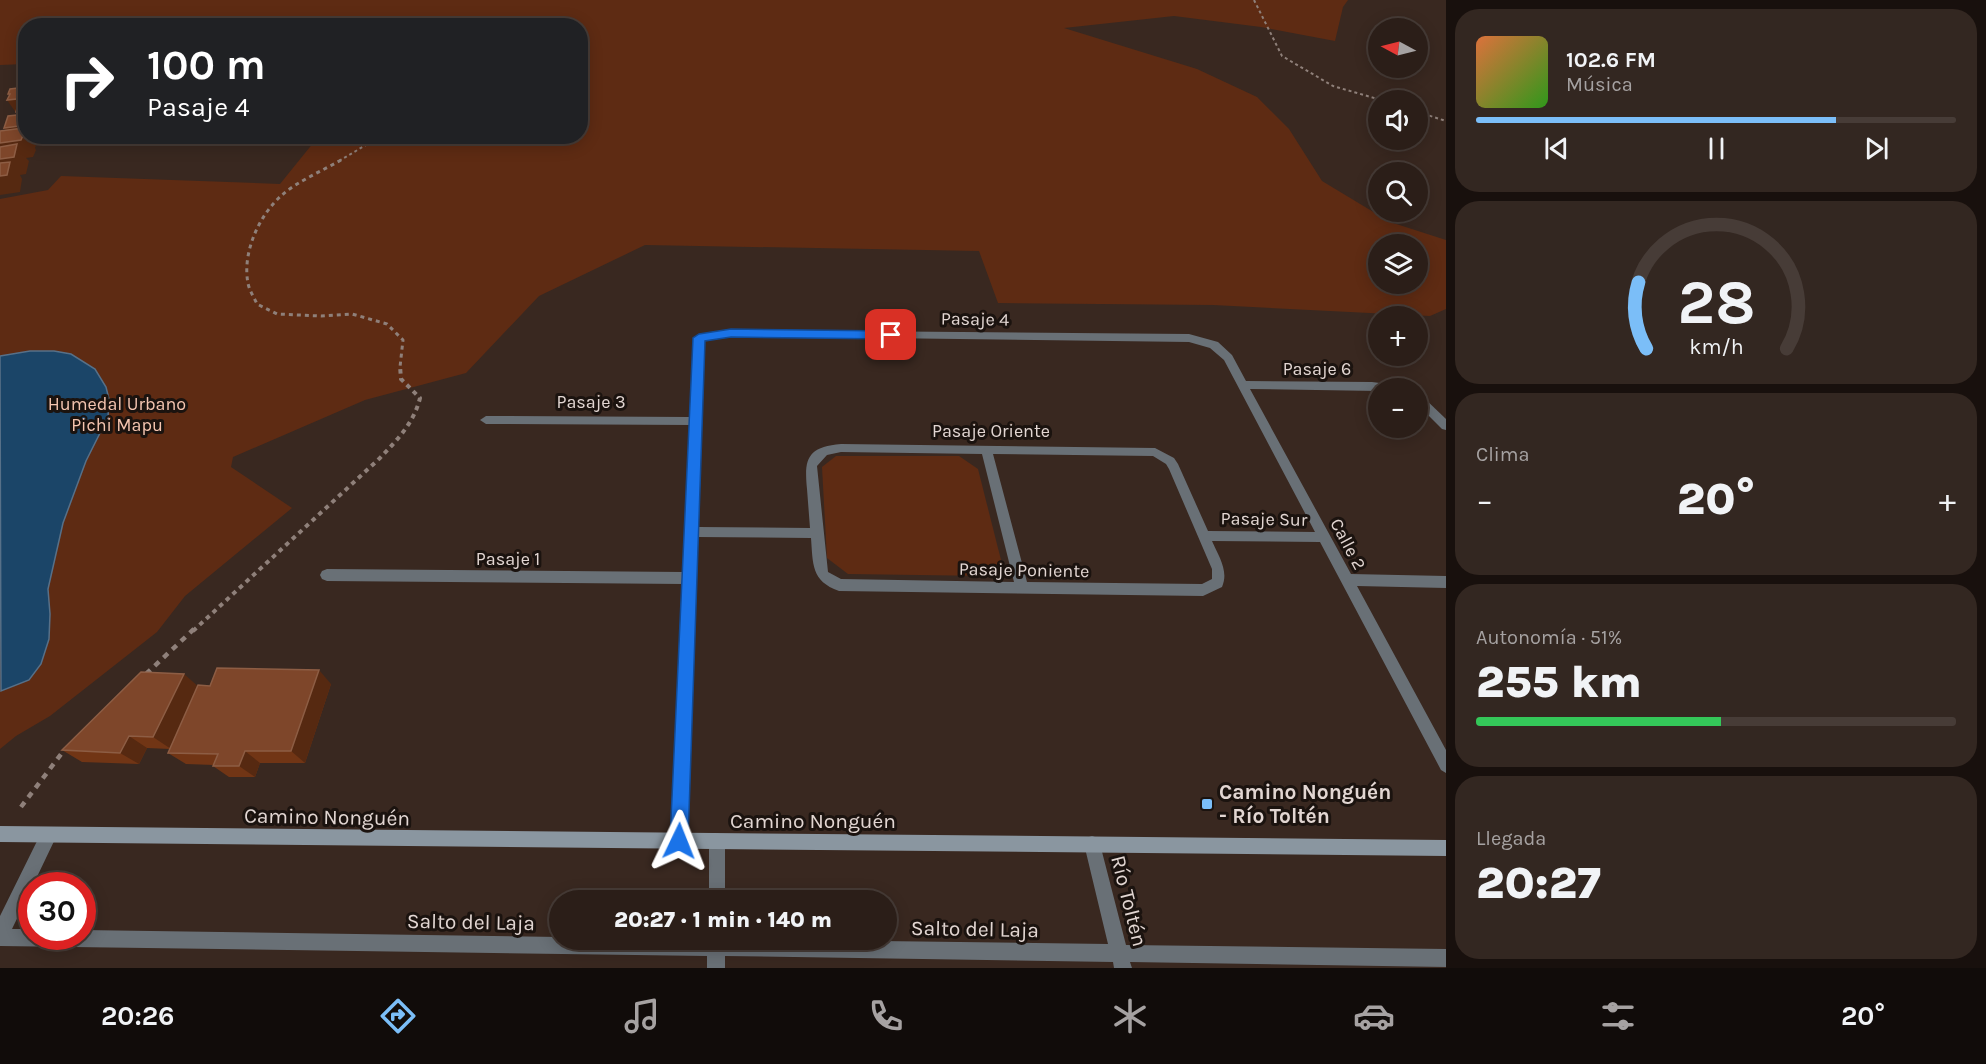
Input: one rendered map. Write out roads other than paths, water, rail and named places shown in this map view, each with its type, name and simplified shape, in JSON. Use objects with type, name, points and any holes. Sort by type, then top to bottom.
[{"type":"main road","name":"Camino Nonguén","points":[[1,834],[1446,848]]},
{"type":"street","name":"Pasaje 4","points":[[695,421],[699,338],[731,333],[1189,338],[1214,345]]},
{"type":"street","name":"Calle 2","points":[[1214,345],[1228,358],[1446,765]]},
{"type":"street","name":"Pasaje 6","points":[[1242,385],[1368,386]]},
{"type":"street","points":[[1428,409],[1446,426]]},
{"type":"street","name":"Pasaje 3","points":[[486,420],[695,421]]},
{"type":"street","points":[[679,841],[695,421]]},
{"type":"street","name":"Pasaje Oriente","points":[[817,532],[812,466],[814,459],[820,453],[830,449],[1145,450],[1163,455]]},
{"type":"street","points":[[986,449],[1022,588]]},
{"type":"street","name":"Pasaje Sur","points":[[1163,455],[1174,467],[1218,569],[1217,584]]},
{"type":"street","points":[[691,532],[817,532]]},
{"type":"street","name":"Pasaje Poniente","points":[[817,532],[820,566],[823,574],[830,581],[849,586],[1203,590],[1217,584]]},
{"type":"street","name":"Pasaje Sur","points":[[1204,536],[1324,537]]},
{"type":"street","name":"Pasaje 1","points":[[327,575],[689,578]]},
{"type":"street","points":[[1347,580],[1446,582]]},
{"type":"street","points":[[0,936],[49,835]]},
{"type":"street","points":[[717,841],[717,890]]},
{"type":"street","name":"Río Toltén","points":[[1092,844],[1121,961]]},
{"type":"street","name":"Salto del Laja","points":[[0,936],[549,941]]},
{"type":"street","points":[[716,950],[716,968]]},
{"type":"street","name":"Salto del Laja","points":[[874,950],[1121,961],[1446,958]]},
{"type":"water","points":[[30,351],[71,354],[95,369],[106,387],[109,399],[108,417],[86,461],[63,523],[48,589],[49,639],[41,664],[29,680],[1,691],[0,356]]},
{"type":"place","name":"Camino Nonguén - Río Toltén","points":[[1207,804]]},
{"type":"park label","name":"Humedal Urbano Pichi Mapu","points":[[117,414]]}]
